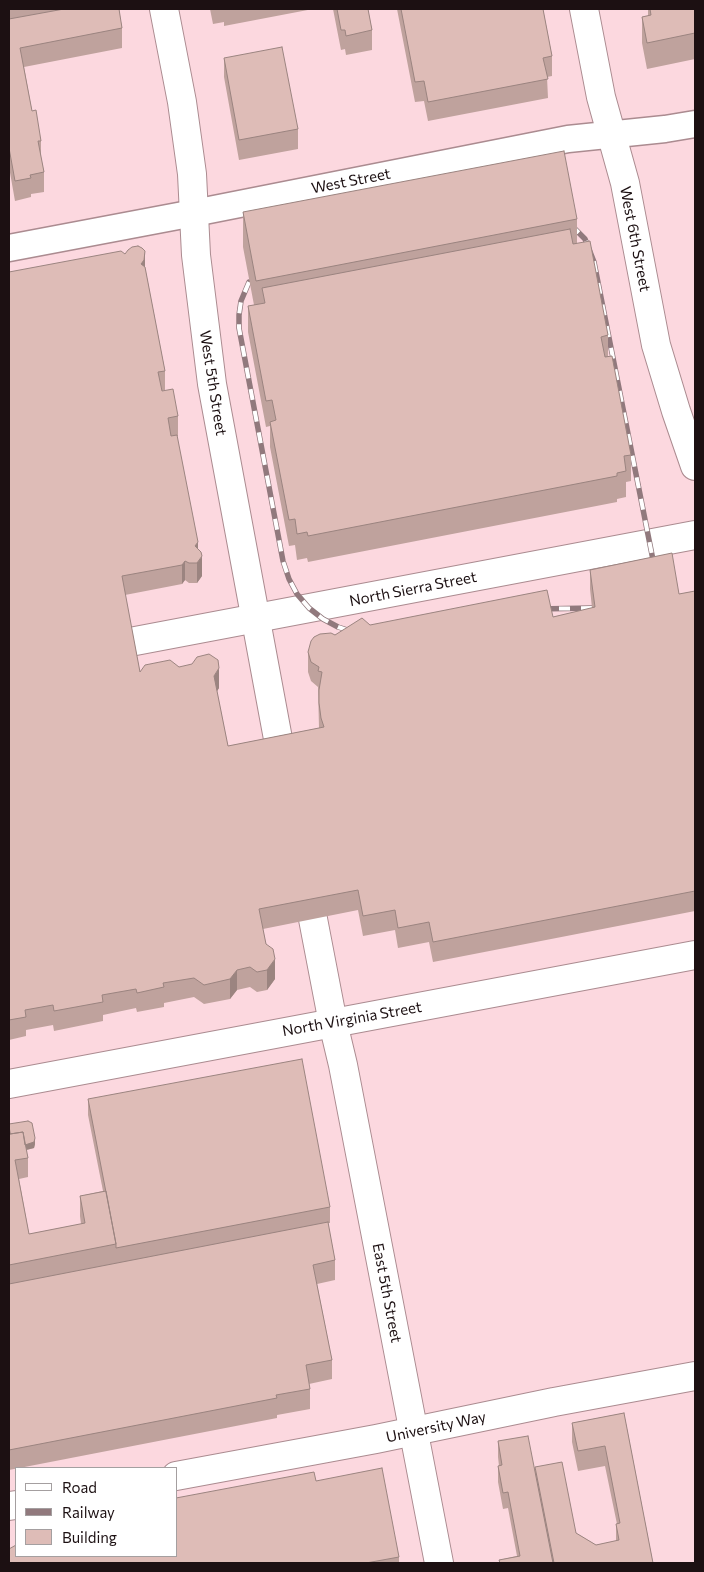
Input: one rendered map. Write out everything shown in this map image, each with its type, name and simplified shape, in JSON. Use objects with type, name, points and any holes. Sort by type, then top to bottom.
[{"type":"street","name":"West 5th Street","points":[[164,9],[186,128],[192,174],[202,309],[212,384],[281,754]]},
{"type":"street","name":"West 6th Street","points":[[584,9],[602,97],[625,183],[656,345],[695,466]]},
{"type":"street","name":"West Street","points":[[9,248],[549,143],[695,124]]},
{"type":"street","name":"North Sierra Street","points":[[130,642],[695,535]]},
{"type":"street","points":[[313,918],[333,1023]]},
{"type":"street","name":"North Virginia Street","points":[[9,1084],[695,955]]},
{"type":"street","name":"East 5th Street","points":[[333,1023],[345,1074],[439,1563]]},
{"type":"street","name":"University Way","points":[[178,1476],[695,1376]]},
{"type":"building","points":[[64,9],[119,9],[122,28],[20,48],[32,111],[36,110],[41,141],[38,141],[44,172],[30,175],[31,178],[15,181],[9,148],[9,19]]},
{"type":"building","points":[[337,9],[368,9],[372,30],[346,36],[345,30],[341,30]]},
{"type":"building","points":[[401,9],[543,9],[552,56],[543,58],[548,79],[428,102],[424,81],[415,82]]},
{"type":"building","points":[[650,9],[695,9],[695,33],[647,43],[642,17],[651,15]]},
{"type":"building","points":[[282,47],[298,129],[239,140],[224,58]]},
{"type":"building","points":[[564,151],[577,219],[256,281],[243,212]]},
{"type":"building","points":[[570,229],[573,244],[590,241],[608,335],[601,337],[605,357],[612,356],[631,455],[624,456],[626,471],[617,473],[617,476],[308,536],[307,532],[297,534],[295,519],[289,520],[270,422],[276,420],[272,400],[266,401],[248,306],[265,303],[262,288]]},
{"type":"building","points":[[138,246],[145,251],[144,260],[141,264],[145,267],[165,371],[158,372],[162,391],[173,389],[178,416],[168,418],[171,436],[177,435],[198,542],[195,546],[202,556],[197,563],[185,561],[182,565],[122,576],[140,672],[145,665],[170,660],[179,667],[192,664],[197,657],[209,654],[218,660],[219,668],[214,676],[228,746],[324,727],[319,703],[322,672],[318,671],[319,667],[311,662],[308,652],[311,641],[320,634],[331,633],[335,635],[362,618],[370,625],[547,590],[553,617],[595,607],[590,570],[672,553],[679,594],[695,591],[695,891],[433,942],[429,922],[398,928],[395,910],[363,916],[358,890],[259,909],[266,944],[273,949],[275,959],[267,970],[257,972],[250,967],[237,970],[230,979],[204,985],[194,978],[163,983],[164,987],[137,993],[136,989],[102,995],[103,1002],[54,1011],[53,1005],[25,1010],[26,1017],[9,1020],[9,272],[121,251],[125,254],[132,247]]},
{"type":"building","points":[[302,1059],[330,1207],[116,1248],[88,1099]]},
{"type":"building","points":[[28,1121],[32,1123],[35,1138],[34,1142],[25,1145],[23,1132],[10,1134],[9,1124]]},
{"type":"building","points":[[9,1126],[10,1134],[23,1132],[28,1158],[15,1160],[29,1234],[85,1223],[80,1196],[106,1191],[116,1244],[9,1265]]},
{"type":"building","points":[[328,1222],[335,1260],[313,1265],[332,1360],[306,1365],[310,1389],[276,1395],[277,1398],[9,1450],[9,1284]]},
{"type":"building","points":[[624,1413],[653,1563],[554,1563],[535,1467],[562,1462],[576,1533],[596,1545],[619,1540],[616,1524],[620,1523],[605,1446],[578,1451],[572,1423]]},
{"type":"building","points":[[528,1436],[553,1563],[500,1563],[499,1560],[520,1556],[508,1492],[503,1493],[498,1466],[502,1465],[498,1441]]},
{"type":"building","points":[[382,1468],[399,1557],[366,1563],[9,1563],[9,1549],[15,1546],[15,1557],[178,1557],[178,1498],[314,1472],[316,1481]]},
{"type":"railway","points":[[571,225],[585,239],[594,262],[655,570]]},
{"type":"railway","points":[[249,282],[241,301],[239,328],[283,561],[289,579],[297,594],[309,608],[323,619],[338,627],[357,633]]},
{"type":"railway","points":[[537,609],[593,608]]}]
